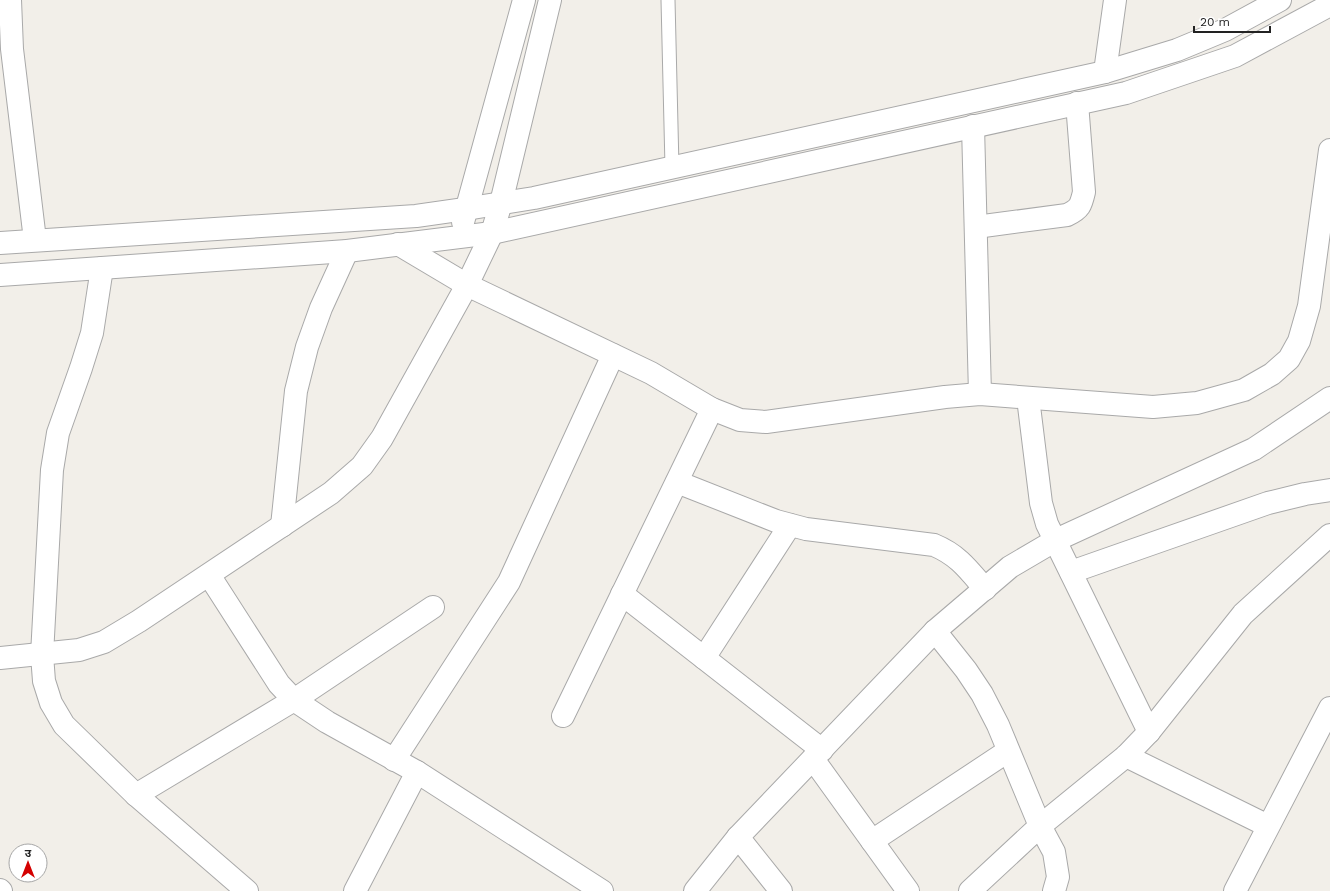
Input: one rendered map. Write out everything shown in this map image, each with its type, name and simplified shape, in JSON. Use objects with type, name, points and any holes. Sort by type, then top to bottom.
[{"type":"street","points":[[10,0],[6,50],[35,240]]},
{"type":"street","points":[[460,237],[466,209],[524,0]]},
{"type":"street","points":[[0,658],[79,650],[104,642],[139,621],[331,493],[362,466],[382,438],[467,285],[492,233],[501,203],[550,0]]},
{"type":"street","points":[[1105,72],[1115,0]]},
{"type":"street","points":[[0,243],[416,216],[534,198],[1105,72],[1177,50],[1225,30],[1280,0]]},
{"type":"street","points":[[0,275],[347,250],[492,233],[1126,93],[1236,56],[1330,5]]},
{"type":"street","points":[[976,227],[1067,215],[1077,211],[1082,202],[1084,192],[1076,103]]},
{"type":"street","points":[[973,126],[980,394]]},
{"type":"street","points":[[398,244],[467,285],[650,374],[712,409],[740,420],[766,422],[945,397],[980,394],[1153,407],[1197,403],[1244,390],[1272,374],[1289,359],[1299,341],[1309,306],[1328,177],[1330,150]]},
{"type":"street","points":[[282,526],[296,391],[307,348],[319,315],[347,250]]},
{"type":"street","points":[[102,268],[92,333],[58,433],[52,470],[42,654],[44,680],[51,703],[64,725],[136,795],[245,890]]},
{"type":"street","points":[[394,760],[509,582],[612,355]]},
{"type":"street","points":[[1028,398],[1041,503],[1047,524],[1149,732]]},
{"type":"street","points":[[695,891],[738,837],[935,632],[1010,567],[1056,540],[1254,449],[1330,398]]},
{"type":"street","points":[[563,716],[712,409]]},
{"type":"street","points":[[677,482],[790,525],[806,529],[934,545],[948,551],[961,560],[985,589]]},
{"type":"street","points":[[1071,572],[1268,503],[1305,494],[1330,490]]},
{"type":"street","points":[[704,658],[790,525]]},
{"type":"street","points":[[970,891],[1040,826],[1126,756],[1149,732],[1243,614],[1330,535]]},
{"type":"street","points":[[208,575],[279,684],[294,700],[327,722],[417,772],[602,891]]},
{"type":"street","points":[[622,594],[704,658],[818,754],[872,841],[908,891]]},
{"type":"street","points":[[136,795],[294,700],[433,607]]},
{"type":"street","points":[[935,632],[966,670],[982,694],[1040,826],[1054,852],[1058,877],[1054,891]]},
{"type":"street","points":[[1235,891],[1330,708]]},
{"type":"street","points":[[872,841],[1008,751]]},
{"type":"street","points":[[1126,756],[1268,826]]},
{"type":"street","points":[[355,891],[417,772]]},
{"type":"street","points":[[738,837],[781,891]]},
{"type":"lane","points":[[668,0],[672,167]]}]
